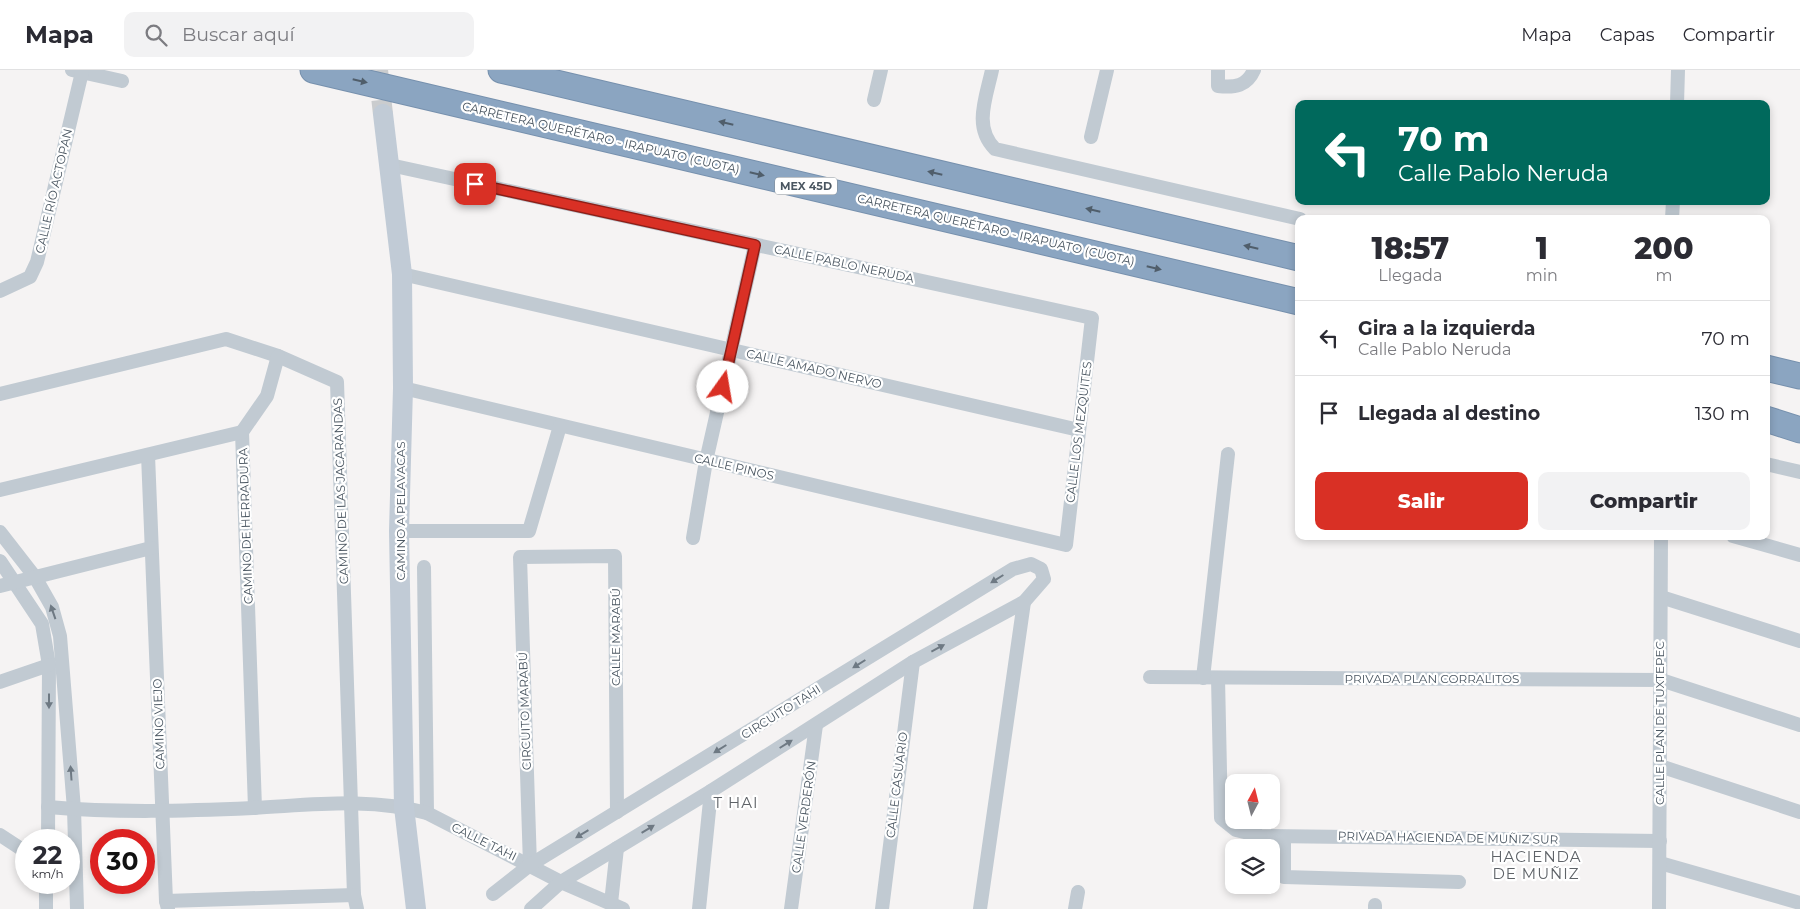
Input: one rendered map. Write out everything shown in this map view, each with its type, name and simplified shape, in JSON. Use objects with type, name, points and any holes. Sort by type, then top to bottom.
[{"type":"highway","name":"CARRETERA QUERÉTARO - IRAPUATO (CUOTA)","points":[[313,70],[1295,301]]},
{"type":"highway","points":[[501,70],[1295,257]]},
{"type":"highway","points":[[1770,363],[1800,367]]},
{"type":"highway","points":[[1770,369],[1800,376]]},
{"type":"highway","points":[[1770,413],[1800,420]]},
{"type":"highway","points":[[1770,420],[1800,430]]},
{"type":"street","points":[[874,100],[881,70]]},
{"type":"street","points":[[992,70],[981,124],[986,140],[995,149],[1295,218]]},
{"type":"street","points":[[1091,137],[1108,70]]},
{"type":"street","points":[[1218,70],[1218,86],[1235,88],[1250,80],[1254,70]]},
{"type":"street","points":[[1676,100],[1678,70]]},
{"type":"street","points":[[77,71],[122,81]]},
{"type":"street","name":"CALLE RÍO ACTOPAN","points":[[0,291],[30,277],[37,262],[77,71]]},
{"type":"street","name":"CAMINO A PELAVACAS","points":[[383,114],[402,274],[403,388],[399,531],[404,807],[416,909]]},
{"type":"street","name":"CALLE PABLO NERUDA","points":[[390,165],[1092,318]]},
{"type":"street","points":[[693,538],[706,461],[755,245]]},
{"type":"street","name":"CALLE AMADO NERVO","points":[[402,274],[1079,430]]},
{"type":"street","name":"CALLE LOS MEZQUITES","points":[[1066,545],[1092,318]]},
{"type":"street","name":"CAMINO DE LAS JACARANDAS","points":[[0,394],[226,339],[278,356],[337,382],[350,802],[354,895],[357,909]]},
{"type":"street","points":[[242,432],[267,396],[278,356]]},
{"type":"street","name":"CALLE PINOS","points":[[403,388],[1066,545]]},
{"type":"street","points":[[399,531],[529,531],[560,426]]},
{"type":"street","name":"CAMINO DE HERRADURA","points":[[0,490],[242,432],[255,808]]},
{"type":"street","points":[[1203,678],[1228,454]]},
{"type":"street","name":"CAMINO VIEJO","points":[[148,455],[167,905]]},
{"type":"street","points":[[1770,465],[1800,472]]},
{"type":"street","points":[[0,532],[35,577],[52,607],[60,636],[74,809],[77,909]]},
{"type":"street","name":"CALLE PLAN DE TUXTEPEC","points":[[1659,909],[1661,540]]},
{"type":"street","points":[[1747,540],[1800,555]]},
{"type":"street","points":[[0,586],[152,548]]},
{"type":"street","name":"CALLE MARABÚ","points":[[520,557],[615,556],[617,812]]},
{"type":"street","name":"CIRCUITO MARABÚ","points":[[520,557],[530,865]]},
{"type":"street","points":[[0,561],[16,581],[42,624],[49,665],[48,829]]},
{"type":"street","name":"CIRCUITO TAHI","points":[[493,894],[530,865],[1013,569],[1031,564],[1041,570],[1044,579],[1024,602],[913,662],[712,791],[561,882],[531,909]]},
{"type":"street","points":[[424,567],[426,814]]},
{"type":"street","points":[[1661,597],[1800,641]]},
{"type":"street","points":[[980,909],[1024,602]]},
{"type":"street","name":"CALLE CASUARIO","points":[[882,909],[913,662]]},
{"type":"street","points":[[0,682],[49,665]]},
{"type":"street","name":"PRIVADA PLAN CORRALITOS","points":[[1150,677],[1660,680],[1800,726]]},
{"type":"street","name":"PRIVADA HACIENDA DE MUÑIZ SUR","points":[[1218,678],[1221,818],[1236,830],[1260,836],[1284,837],[1660,841]]},
{"type":"street","name":"CALLE VERDERÓN","points":[[791,909],[816,725]]},
{"type":"street","points":[[1660,766],[1800,812]]},
{"type":"street","points":[[699,909],[712,791]]},
{"type":"street","points":[[48,807],[162,812],[350,802],[404,807]]},
{"type":"street","name":"CALLE TAHI","points":[[404,807],[426,814],[561,882]]},
{"type":"street","points":[[0,835],[15,845]]},
{"type":"street","points":[[1284,837],[1284,877],[1459,882]]},
{"type":"street","points":[[561,882],[617,906],[618,848]]},
{"type":"street","points":[[1660,862],[1800,903]]},
{"type":"street","points":[[1075,909],[1078,892]]},
{"type":"street","points":[[46,894],[46,909]]},
{"type":"street","points":[[167,905],[354,895]]},
{"type":"tunnel","points":[[378,70],[383,114]]},
{"type":"district","name":"T HAI","points":[[736,803]]},
{"type":"district","name":"HACIENDA DE MUÑIZ","points":[[1536,866]]},
{"type":"route","points":[[475,184],[755,245],[723,387]]}]
